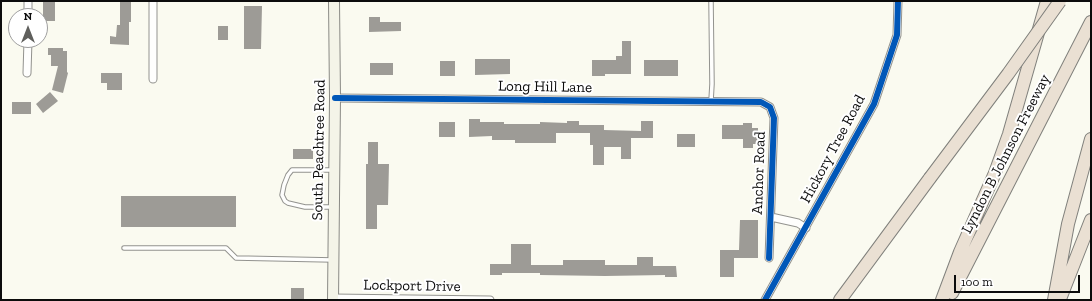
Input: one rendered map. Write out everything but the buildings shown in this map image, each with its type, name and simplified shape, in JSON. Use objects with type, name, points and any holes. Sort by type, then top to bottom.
[{"type":"highway","points":[[942,300],[960,252],[995,173],[1010,134],[1047,1]]},
{"type":"highway","points":[[840,300],[1008,74],[1060,1]]},
{"type":"highway","name":"Lyndon B Johnson Freeway","points":[[948,300],[1091,22]]},
{"type":"highway","points":[[1054,300],[1068,224],[1091,139]]},
{"type":"highway","points":[[1060,300],[1091,220]]},
{"type":"main road","name":"South Peachtree Road","points":[[333,299],[336,98],[334,1]]},
{"type":"street","points":[[153,1],[153,79]]},
{"type":"street","name":"Hickory Tree Road","points":[[765,300],[874,104],[897,35],[898,1]]},
{"type":"street","points":[[27,73],[28,48]]},
{"type":"street","name":"Long Hill Lane","points":[[336,98],[754,101]]},
{"type":"street","name":"Anchor Road","points":[[754,101],[761,102],[770,107],[774,118],[769,258]]},
{"type":"street","points":[[771,217],[798,223],[806,228]]},
{"type":"street","name":"Lockport Drive","points":[[333,299],[490,300]]},
{"type":"lane","points":[[711,1],[711,101]]},
{"type":"lane","points":[[334,170],[292,170],[288,175],[282,195],[288,203],[305,207],[334,207]]},
{"type":"lane","points":[[124,248],[226,248],[236,258],[333,260]]},
{"type":"cycle path","points":[[765,300],[874,104],[897,35],[898,1]]},
{"type":"cycle path","points":[[335,98],[761,102],[770,107],[774,118],[769,258]]}]
